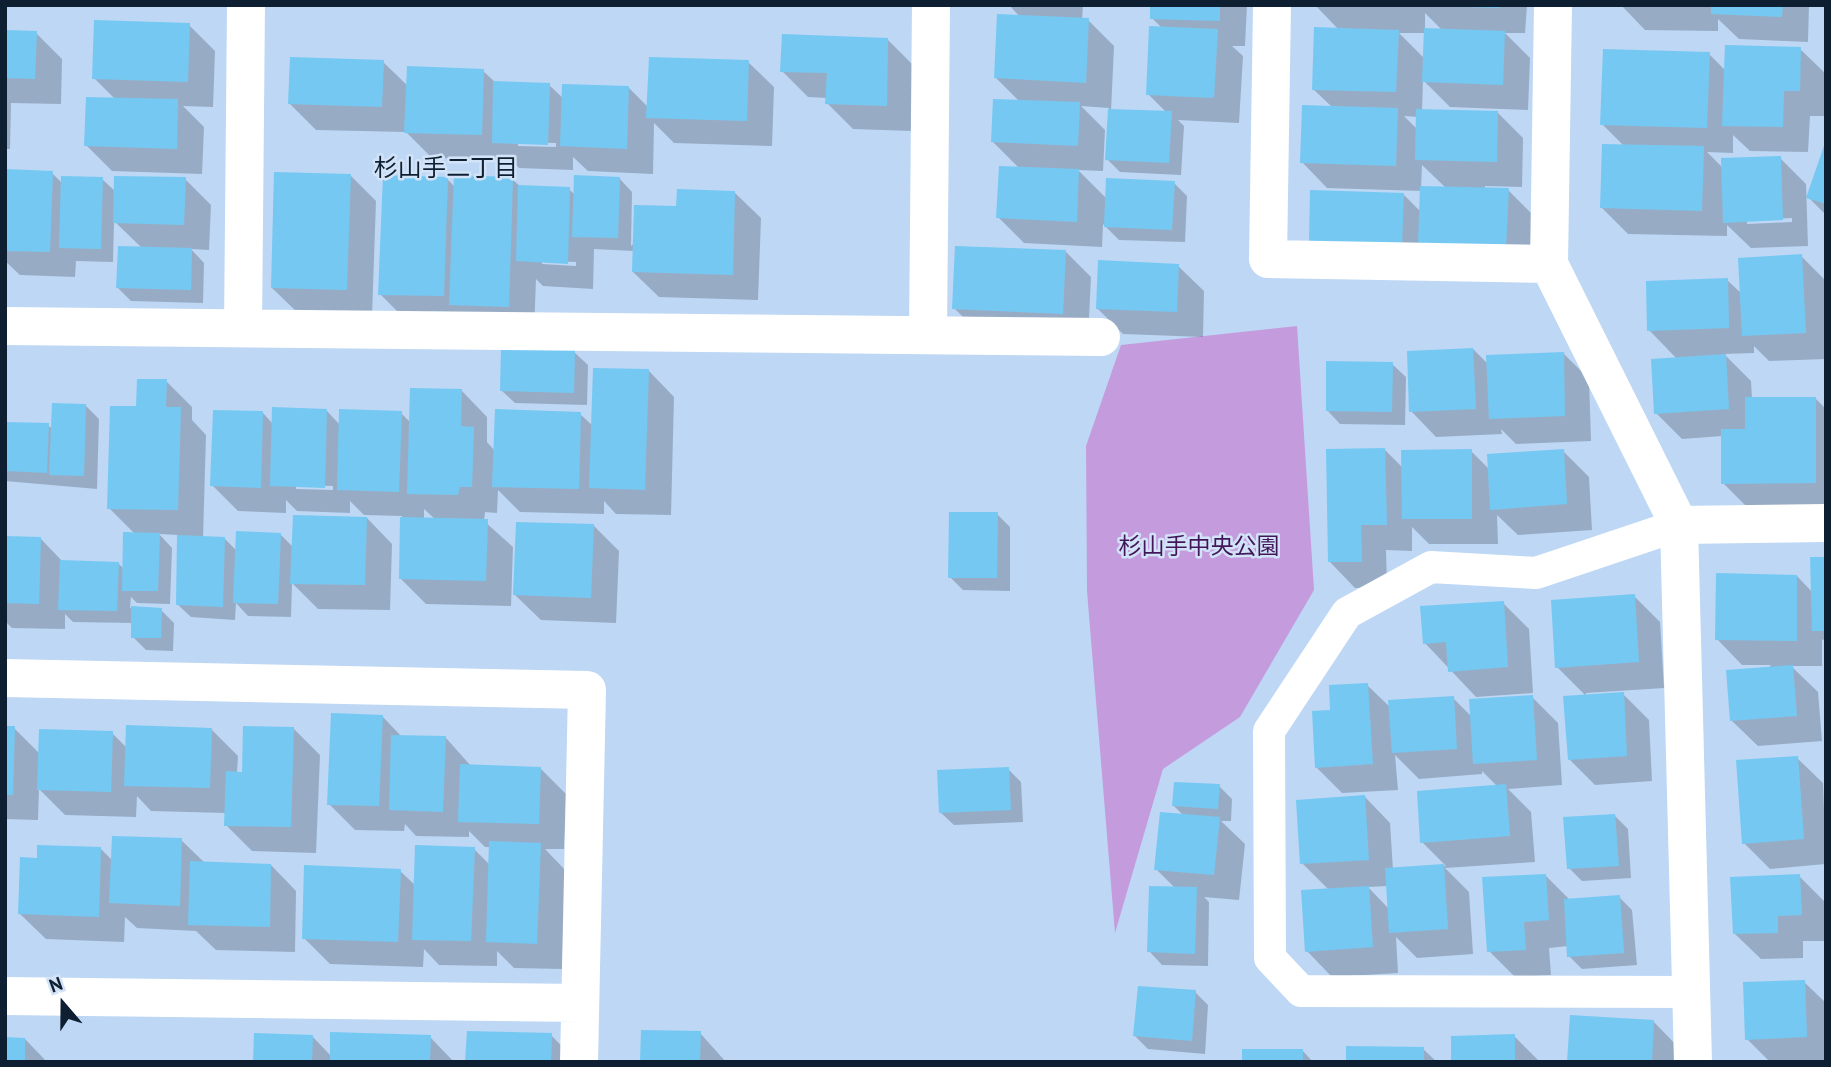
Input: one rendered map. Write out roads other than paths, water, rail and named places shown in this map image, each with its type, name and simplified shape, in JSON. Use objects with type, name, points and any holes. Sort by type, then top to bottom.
[{"type":"street","points":[[243,328],[246,5]]},
{"type":"street","points":[[928,335],[931,5]]},
{"type":"street","points":[[1272,5],[1268,259],[1549,264]]},
{"type":"street","points":[[1553,5],[1549,264],[1679,525],[1693,1062]]},
{"type":"street","points":[[5,326],[1101,337]]},
{"type":"street","points":[[1679,525],[1826,523]]},
{"type":"street","points":[[5,678],[587,690],[579,1062]]},
{"type":"street","points":[[5,996],[580,1003]]},
{"type":"lane","points":[[1679,525],[1535,573],[1431,567],[1347,613],[1269,731],[1270,958],[1301,991],[1691,992]]},
{"type":"district","name":"杉山手二丁目","points":[[446,169]]},
{"type":"park label","name":"杉山手中央公園","points":[[1199,547]]}]
